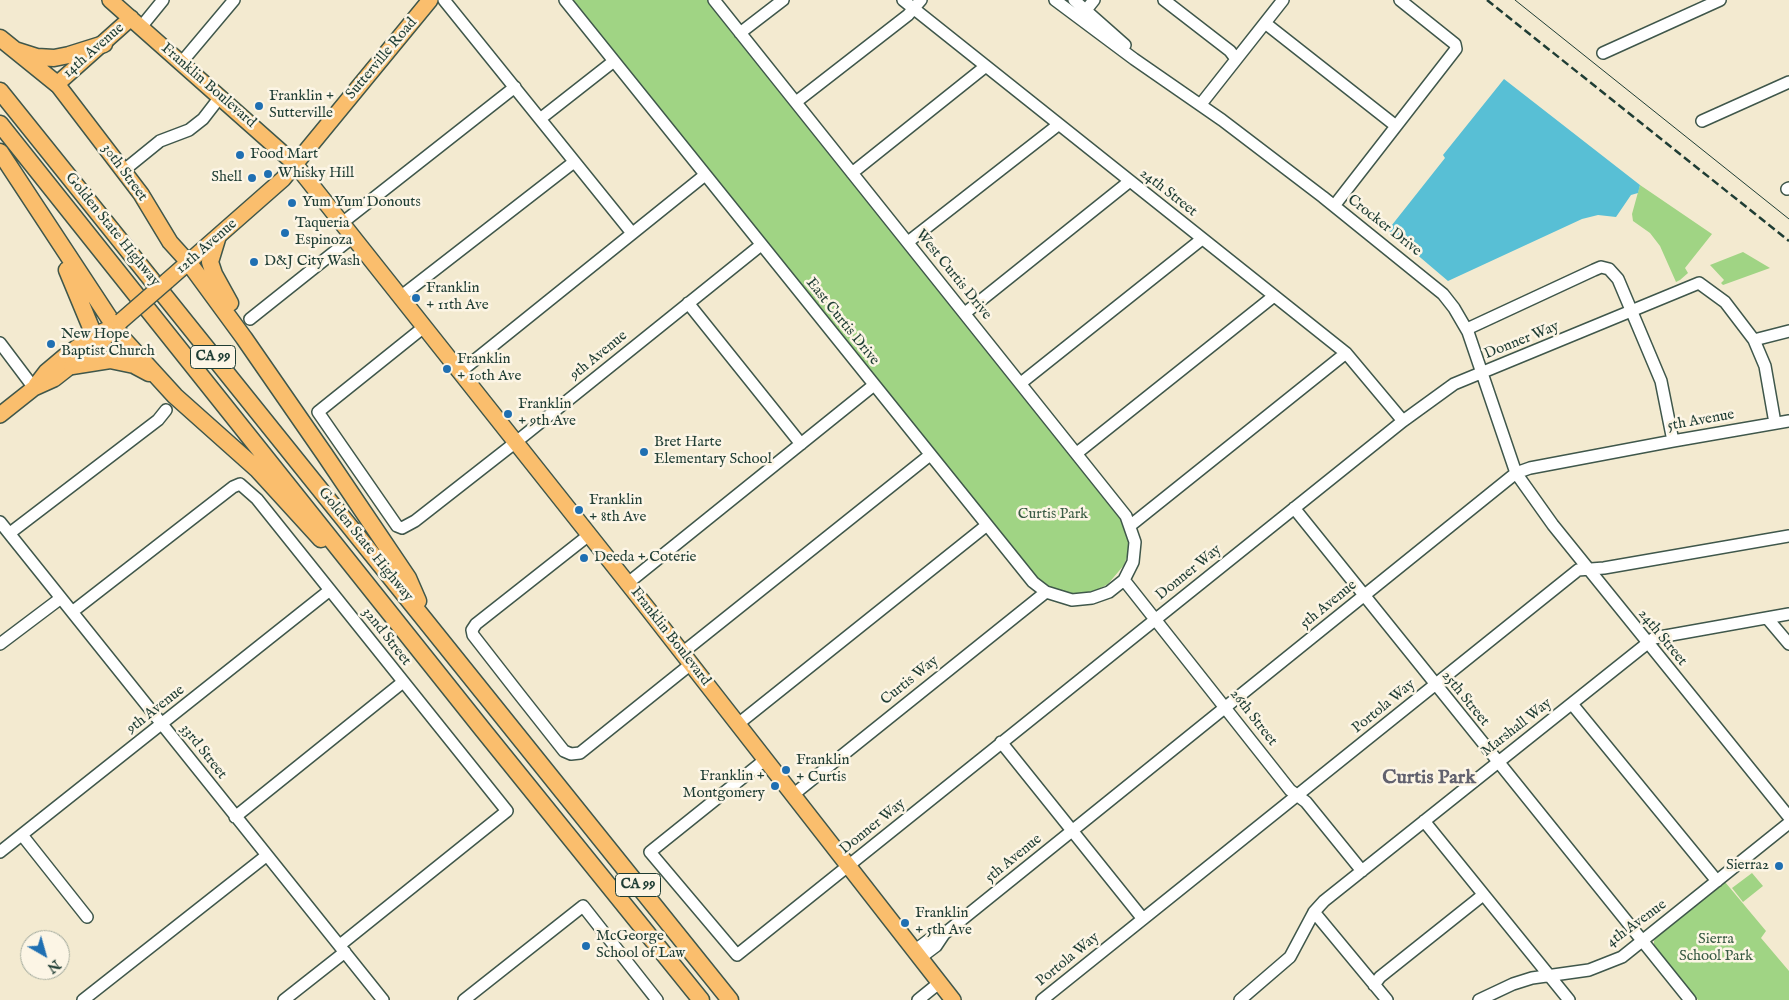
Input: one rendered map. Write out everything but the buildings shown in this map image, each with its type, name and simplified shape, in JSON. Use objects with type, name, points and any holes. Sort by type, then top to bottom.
[{"type":"highway","points":[[0,38],[57,84]]},
{"type":"highway","points":[[15,50],[37,57],[54,58],[69,56],[104,44]]},
{"type":"highway","name":"Golden State Highway","points":[[0,91],[730,1000]]},
{"type":"highway","name":"Golden State Highway","points":[[0,124],[391,612],[483,730],[701,1000]]},
{"type":"highway","points":[[0,152],[50,231],[160,381]]},
{"type":"highway","points":[[50,231],[94,335]]},
{"type":"highway","points":[[217,238],[210,263],[214,274],[236,313],[244,338]]},
{"type":"highway","points":[[184,267],[244,338],[408,578],[427,621]]},
{"type":"highway","points":[[72,366],[100,360],[122,361],[134,365],[160,381],[258,470],[391,612]]},
{"type":"main road","name":"Franklin Boulevard","points":[[110,0],[295,164],[628,583],[953,1000]]},
{"type":"main road","name":"Sutterville Road","points":[[295,164],[430,0]]},
{"type":"main road","name":"14th Avenue","points":[[57,84],[104,44],[136,22]]},
{"type":"main road","name":"30th Street","points":[[57,84],[149,206],[184,267]]},
{"type":"main road","name":"12th Avenue","points":[[34,388],[54,380],[100,343],[117,323],[270,191],[295,164]]},
{"type":"main road","name":"12th Avenue","points":[[0,415],[34,388],[46,372],[94,335],[117,323]]},
{"type":"street","points":[[136,22],[163,0]]},
{"type":"street","points":[[181,63],[234,0]]},
{"type":"street","points":[[444,0],[632,234]]},
{"type":"street","name":"East Curtis Drive","points":[[566,0],[1033,582],[1046,592],[1072,600],[1109,592],[1124,580]]},
{"type":"street","name":"West Curtis Drive","points":[[714,0],[1123,511],[1131,525],[1135,552],[1129,572],[1124,580]]},
{"type":"street","points":[[740,33],[783,0]]},
{"type":"street","name":"24th Street","points":[[903,0],[918,4],[986,66],[1346,353],[1403,421]]},
{"type":"street","name":"Crocker Drive","points":[[1056,0],[1134,59],[1201,104],[1436,287],[1454,308],[1467,329],[1516,473]]},
{"type":"street","name":"Crocker Drive","points":[[1074,0],[1148,67]]},
{"type":"street","points":[[1086,10],[1094,0]]},
{"type":"street","points":[[1164,0],[1230,51],[1236,59]]},
{"type":"street","points":[[1201,104],[1283,0]]},
{"type":"street","points":[[1334,206],[1456,49],[1455,44],[1400,0]]},
{"type":"street","points":[[1603,53],[1720,0]]},
{"type":"street","points":[[796,102],[918,4]]},
{"type":"street","points":[[1265,23],[1396,126]]},
{"type":"street","points":[[540,119],[614,61]]},
{"type":"street","points":[[852,173],[986,66]]},
{"type":"street","points":[[1702,121],[1789,82]]},
{"type":"street","points":[[342,223],[515,87]]},
{"type":"street","points":[[123,171],[153,146],[189,130],[203,119],[220,97]]},
{"type":"street","points":[[908,242],[1058,124]]},
{"type":"street","points":[[400,297],[574,162]]},
{"type":"street","points":[[460,372],[705,175]]},
{"type":"street","points":[[965,313],[1130,181]]},
{"type":"street","points":[[250,319],[353,237]]},
{"type":"street","points":[[1021,383],[1202,239]]},
{"type":"street","name":"9th Avenue","points":[[424,327],[318,412],[397,526],[402,528],[516,442],[762,245]]},
{"type":"street","points":[[1467,329],[1601,267],[1609,269],[1615,274],[1661,381],[1673,441]]},
{"type":"street","name":"Donner Way","points":[[766,759],[650,852],[738,955],[1294,508],[1450,386],[1699,283],[1730,308],[1754,340]]},
{"type":"street","points":[[1077,453],[1274,296]]},
{"type":"street","points":[[688,304],[801,444]]},
{"type":"street","points":[[1775,423],[1764,366],[1754,340],[1789,331]]},
{"type":"street","points":[[0,343],[34,388]]},
{"type":"street","points":[[1131,525],[1346,353]]},
{"type":"street","points":[[628,583],[874,385]]},
{"type":"street","points":[[10,533],[158,420],[166,410]]},
{"type":"street","name":"5th Avenue","points":[[917,955],[936,946],[944,934],[1516,473],[1530,468],[1789,421]]},
{"type":"street","points":[[589,535],[476,624],[472,630],[473,635],[564,751],[571,754],[580,753],[687,659],[930,456]]},
{"type":"street","name":"24th Street","points":[[1516,473],[1553,525],[1647,644],[1789,818]]},
{"type":"street","name":"32nd Street","points":[[72,612],[233,487],[240,484],[258,499],[506,811],[342,948]]},
{"type":"street","name":"25th Street","points":[[1294,508],[1497,763],[1690,1000]]},
{"type":"street","name":"33rd Street","points":[[0,522],[266,856],[384,1000]]},
{"type":"street","points":[[738,724],[987,525]]},
{"type":"street","name":"Portola Way","points":[[1042,1000],[1578,570],[1589,570],[1789,536]]},
{"type":"street","name":"26th Street","points":[[1124,580],[1290,790],[1306,802],[1362,871]]},
{"type":"street","name":"9th Avenue","points":[[0,852],[330,590]]},
{"type":"street","name":"Curtis Way","points":[[794,794],[1046,592]]},
{"type":"street","points":[[0,644],[61,598]]},
{"type":"street","name":"Marshall Way","points":[[1240,1000],[1290,957],[1314,912],[1324,901],[1654,638],[1789,614]]},
{"type":"street","points":[[1768,618],[1789,644]]},
{"type":"street","points":[[235,817],[403,682]]},
{"type":"street","points":[[1572,704],[1717,881]]},
{"type":"street","points":[[1002,742],[1143,919]]},
{"type":"street","points":[[1424,822],[1569,1000]]},
{"type":"street","name":"4th Avenue","points":[[1479,1000],[1513,984],[1549,975],[1581,972],[1606,964],[1622,956],[1789,823]]},
{"type":"street","points":[[22,835],[87,917]]},
{"type":"street","points":[[83,1000],[266,856]]},
{"type":"street","points":[[1374,985],[1380,977],[1483,894]]},
{"type":"street","points":[[464,1000],[583,906],[657,1000]]},
{"type":"street","points":[[1314,912],[1387,1000]]},
{"type":"street","points":[[284,1000],[342,948]]},
{"type":"street","points":[[918,1000],[939,983]]},
{"type":"green space","name":"Curtis Park","points":[[570,0],[710,0],[1120,511],[1129,537],[1128,554],[1124,565],[1108,584],[1097,590],[1075,595],[1049,589],[1035,578]]},
{"type":"green space","points":[[1640,185],[1712,234],[1685,268],[1688,273],[1676,282],[1660,246],[1650,233],[1633,221],[1632,214]]},
{"type":"green space","points":[[1743,252],[1770,268],[1723,285],[1721,283],[1724,280],[1710,265]]},
{"type":"green space","points":[[1752,873],[1763,886],[1743,902],[1732,888]]},
{"type":"green space","name":"Sierra School Park","points":[[1725,882],[1766,931],[1761,938],[1789,971],[1789,1000],[1698,1000],[1654,946],[1656,937]]},
{"type":"water","points":[[1504,79],[1640,185],[1638,193],[1631,195],[1616,217],[1598,215],[1582,219],[1448,281],[1388,230],[1445,158],[1443,155]]},
{"type":"tram line","points":[[1515,0],[1789,219]]},
{"type":"railway","points":[[1487,0],[1789,241]]},
{"type":"place","name":"Franklin + Sutterville","points":[[259,106]]},
{"type":"place","name":"Food Mart","points":[[240,155]]},
{"type":"place","name":"Whisky Hill","points":[[268,174]]},
{"type":"place","name":"Shell","points":[[252,178]]},
{"type":"place","name":"Yum Yum Donouts","points":[[292,203]]},
{"type":"place","name":"Taqueria Espinoza","points":[[285,233]]},
{"type":"place","name":"D&J City Wash","points":[[254,262]]},
{"type":"place","name":"Franklin + 11th Ave","points":[[416,298]]},
{"type":"place","name":"New Hope Baptist Church","points":[[51,344]]},
{"type":"place","name":"Franklin + 10th Ave","points":[[447,369]]},
{"type":"place","name":"Franklin + 9th Ave","points":[[508,414]]},
{"type":"place","name":"Bret Harte Elementary School","points":[[644,452]]},
{"type":"place","name":"Franklin + 8th Ave","points":[[579,510]]},
{"type":"place","name":"Deeda + Coterie","points":[[584,558]]},
{"type":"place","name":"Franklin + Curtis","points":[[786,770]]},
{"type":"place","name":"Franklin + Montgomery","points":[[775,786]]},
{"type":"place","name":"Sierra2","points":[[1779,866]]},
{"type":"place","name":"Franklin + 5th Ave","points":[[905,923]]},
{"type":"place","name":"McGeorge School of Law","points":[[586,946]]},
{"type":"district","name":"Curtis Park","points":[[1429,779]]}]
